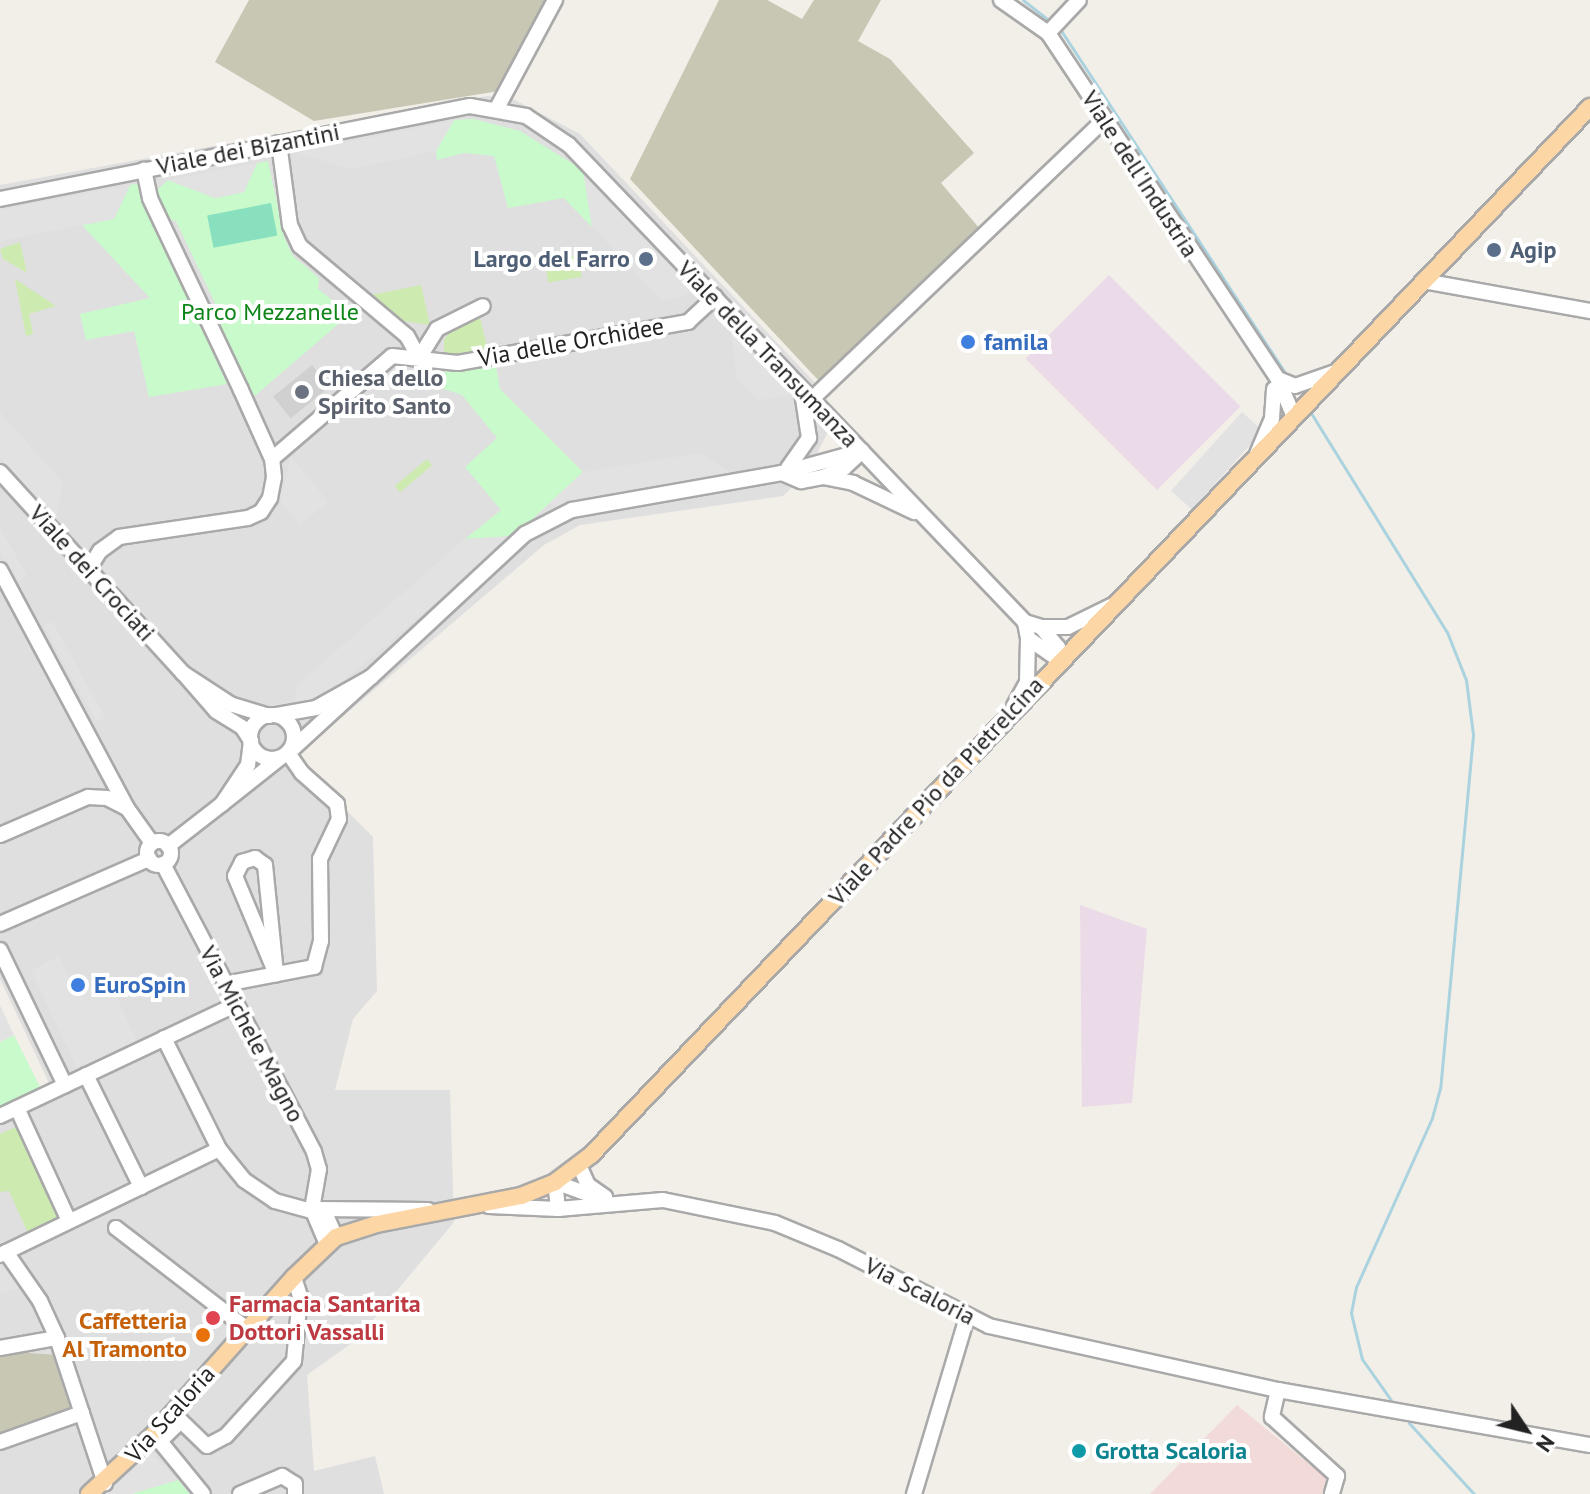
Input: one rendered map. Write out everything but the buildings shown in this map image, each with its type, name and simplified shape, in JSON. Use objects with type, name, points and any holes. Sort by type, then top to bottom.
[{"type":"main road","name":"Viale Padre Pio da Pietrelcina","points":[[579,1165],[1059,660],[1429,282],[1590,107]]},
{"type":"main road","name":"Via Scaloria","points":[[89,1494],[157,1437],[247,1329],[332,1241],[445,1211],[484,1206],[555,1182],[579,1165]]},
{"type":"street","points":[[496,110],[555,0]]},
{"type":"street","name":"Viale dell'Industria","points":[[1001,0],[1048,33],[1265,363],[1294,417]]},
{"type":"street","points":[[1048,33],[1079,0]]},
{"type":"street","name":"Viale dei Bizantini","points":[[0,199],[470,106],[496,110]]},
{"type":"street","name":"Viale della Transumanza","points":[[496,110],[526,116],[569,145],[1025,622],[1041,627],[1068,627],[1113,605]]},
{"type":"street","points":[[812,399],[1105,119]]},
{"type":"street","points":[[279,143],[290,225],[300,246],[407,336],[419,358],[437,329],[483,306]]},
{"type":"street","points":[[89,569],[100,551],[119,537],[248,518],[261,512],[270,498],[272,459],[150,198],[144,170]]},
{"type":"street","points":[[1429,282],[1590,311]]},
{"type":"street","name":"Via delle Orchidee","points":[[272,459],[392,356],[458,363],[688,322],[715,297]]},
{"type":"street","points":[[1257,456],[1272,418],[1276,384],[1295,386],[1339,371]]},
{"type":"street","points":[[782,473],[809,438],[800,387]]},
{"type":"street","points":[[782,473],[801,481],[823,477],[844,468],[862,451]]},
{"type":"street","points":[[152,843],[168,846],[284,756],[525,534],[572,510],[782,473],[862,451]]},
{"type":"street","name":"Viale dei Crociati","points":[[0,472],[216,711],[242,727],[261,757],[284,756]]},
{"type":"street","points":[[823,477],[853,483],[925,518]]},
{"type":"street","points":[[0,570],[127,808],[152,843],[156,861]]},
{"type":"street","points":[[1011,710],[1027,683],[1028,638],[1025,622]]},
{"type":"street","points":[[1041,627],[1058,647],[1059,660]]},
{"type":"street","points":[[1028,638],[1059,660]]},
{"type":"street","name":"Viale dei Crociati","points":[[183,673],[232,705],[272,716]]},
{"type":"street","points":[[222,804],[248,765],[257,722],[316,708],[371,677]]},
{"type":"street","points":[[272,716],[288,721],[294,734],[284,756]]},
{"type":"street","points":[[225,984],[314,967],[321,941],[320,859],[339,819],[337,804],[284,756]]},
{"type":"street","points":[[0,835],[88,797],[107,798],[127,808]]},
{"type":"street","points":[[0,924],[170,856],[168,846]]},
{"type":"street","points":[[255,858],[265,865],[276,974],[235,876],[242,862],[255,858]]},
{"type":"street","name":"Via Michele Magno","points":[[156,861],[314,1152],[319,1169],[312,1209]]},
{"type":"street","points":[[0,950],[65,1085]]},
{"type":"street","points":[[0,1116],[235,1005]]},
{"type":"street","name":"Via Scaloria","points":[[164,1038],[219,1149],[244,1180],[275,1201],[312,1209],[445,1211]]},
{"type":"street","points":[[86,1075],[141,1187]]},
{"type":"street","points":[[17,1108],[69,1221]]},
{"type":"street","points":[[105,1483],[57,1338],[40,1301],[3,1253],[219,1149]]},
{"type":"street","points":[[579,1165],[588,1185],[612,1202]]},
{"type":"street","points":[[555,1182],[558,1209]]},
{"type":"street","name":"Via Scaloria","points":[[555,1182],[612,1202]]},
{"type":"street","name":"Via Scaloria","points":[[484,1206],[558,1209],[663,1200],[775,1223],[838,1249],[989,1326],[1278,1390],[1590,1445]]},
{"type":"street","points":[[312,1209],[326,1215],[332,1241]]},
{"type":"street","points":[[116,1228],[247,1329]]},
{"type":"street","points":[[203,1494],[157,1437],[181,1421],[207,1446],[226,1436],[294,1361],[300,1296],[294,1277]]},
{"type":"street","points":[[914,1494],[967,1317]]},
{"type":"street","points":[[0,1348],[57,1338]]},
{"type":"street","points":[[1278,1390],[1272,1417],[1337,1476],[1332,1494]]},
{"type":"street","points":[[0,1442],[82,1413]]},
{"type":"street","points":[[240,1494],[282,1476],[295,1484],[295,1494]]},
{"type":"shaded area","points":[[249,0],[545,0],[499,91],[314,121],[215,62]]},
{"type":"shaded area","points":[[719,0],[767,0],[802,19],[814,0],[881,0],[858,41],[890,59],[974,153],[941,183],[980,229],[820,382],[630,179]]},
{"type":"shaded area","points":[[487,96],[515,100],[580,134],[819,387],[829,430],[807,473],[783,496],[580,525],[544,545],[294,758],[373,837],[377,991],[353,1019],[335,1090],[450,1090],[454,1222],[356,1340],[307,1375],[314,1471],[375,1456],[384,1494],[0,1494],[0,1109],[50,1085],[0,979],[0,185]]},
{"type":"shaded area","points":[[454,120],[436,151],[351,169],[297,153]]},
{"type":"shaded area","points":[[257,163],[244,192],[216,198],[168,180]]},
{"type":"shaded area","name":"Largo del Farro","points":[[583,170],[699,291],[663,301],[592,227]]},
{"type":"shaded area","points":[[130,185],[114,219],[0,241],[0,210]]},
{"type":"shaded area","points":[[1109,275],[1241,407],[1157,490],[1026,358]]},
{"type":"shaded area","points":[[730,327],[793,395],[758,400],[737,380]]},
{"type":"shaded area","name":"Chiesa dello Spirito Santo","points":[[312,365],[330,387],[291,418],[273,396]]},
{"type":"shaded area","points":[[0,412],[63,483],[56,520],[0,457]]},
{"type":"shaded area","points":[[1242,412],[1263,431],[1192,510],[1171,491]]},
{"type":"shaded area","points":[[700,453],[736,476],[557,508],[550,503],[583,472]]},
{"type":"shaded area","points":[[291,456],[328,502],[300,525],[280,500]]},
{"type":"shaded area","points":[[0,527],[27,576],[16,582],[0,551]]},
{"type":"shaded area","points":[[514,536],[287,729],[298,684],[465,539]]},
{"type":"shaded area","points":[[52,621],[105,717],[97,722],[43,626]]},
{"type":"shaded area","points":[[1080,905],[1147,929],[1132,1103],[1082,1107]]},
{"type":"shaded area","points":[[59,956],[76,993],[108,979],[139,1045],[78,1071],[31,970]]},
{"type":"shaded area","points":[[0,1005],[14,1035],[0,1042]]},
{"type":"shaded area","points":[[5,1264],[22,1287],[0,1294],[0,1267]]},
{"type":"shaded area","points":[[0,1351],[57,1355],[72,1409],[0,1433]]},
{"type":"shaded area","points":[[1237,1405],[1326,1478],[1322,1494],[1150,1494]]},
{"type":"shaded area","points":[[151,1453],[178,1480],[131,1494],[102,1494]]},
{"type":"green space","points":[[474,119],[520,131],[583,170],[592,227],[564,198],[508,208],[494,156],[464,153],[437,160],[436,151],[454,120]]},
{"type":"green space","name":"Parco Mezzanelle","points":[[268,161],[284,237],[293,256],[319,278],[318,289],[350,314],[251,399],[209,310],[215,303],[176,221],[164,217],[156,191],[168,180],[215,198],[244,192],[257,163]]},
{"type":"green space","points":[[140,183],[143,199],[227,384],[149,397],[134,331],[86,340],[80,314],[150,298],[82,225],[114,219],[130,185]]},
{"type":"green space","points":[[271,203],[277,235],[213,248],[207,215]]},
{"type":"green space","points":[[20,242],[27,273],[3,259],[0,249]]},
{"type":"green space","points":[[578,255],[582,277],[548,283],[545,261]]},
{"type":"green space","points":[[15,279],[56,306],[29,314],[33,334],[26,336]]},
{"type":"green space","points":[[421,285],[430,325],[404,321],[371,295]]},
{"type":"green space","points":[[480,317],[488,351],[444,355],[444,340],[453,327]]},
{"type":"green space","points":[[496,366],[500,389],[583,472],[514,536],[465,539],[501,510],[465,467],[497,438],[462,395],[423,382],[427,374]]},
{"type":"green space","points":[[427,459],[432,465],[400,492],[395,486]]},
{"type":"green space","points":[[14,1035],[40,1087],[0,1106],[0,1042]]},
{"type":"green space","points":[[16,1127],[60,1218],[28,1233],[9,1191],[0,1192],[0,1134]]},
{"type":"green space","points":[[178,1480],[190,1494],[131,1494]]},
{"type":"waterway","points":[[1023,0],[1049,20]]},
{"type":"waterway","points":[[1062,32],[1287,376]]},
{"type":"waterway","points":[[1311,413],[1447,632],[1466,680],[1473,735],[1440,1088],[1432,1118],[1356,1287],[1351,1313],[1362,1359],[1393,1403]]},
{"type":"waterway","points":[[1409,1423],[1474,1494]]},
{"type":"place","name":"Agip","points":[[1494,250]]},
{"type":"place","name":"Largo del Farro","points":[[646,259]]},
{"type":"place","name":"famila","points":[[968,342]]},
{"type":"place","name":"Chiesa dello Spirito Santo","points":[[302,392]]},
{"type":"place","name":"EuroSpin","points":[[78,985]]},
{"type":"place","name":"Farmacia Santarita Dottori Vassalli","points":[[213,1318]]},
{"type":"place","name":"Caffetteria Al Tramonto","points":[[203,1335]]},
{"type":"place","name":"Grotta Scaloria","points":[[1079,1451]]}]
